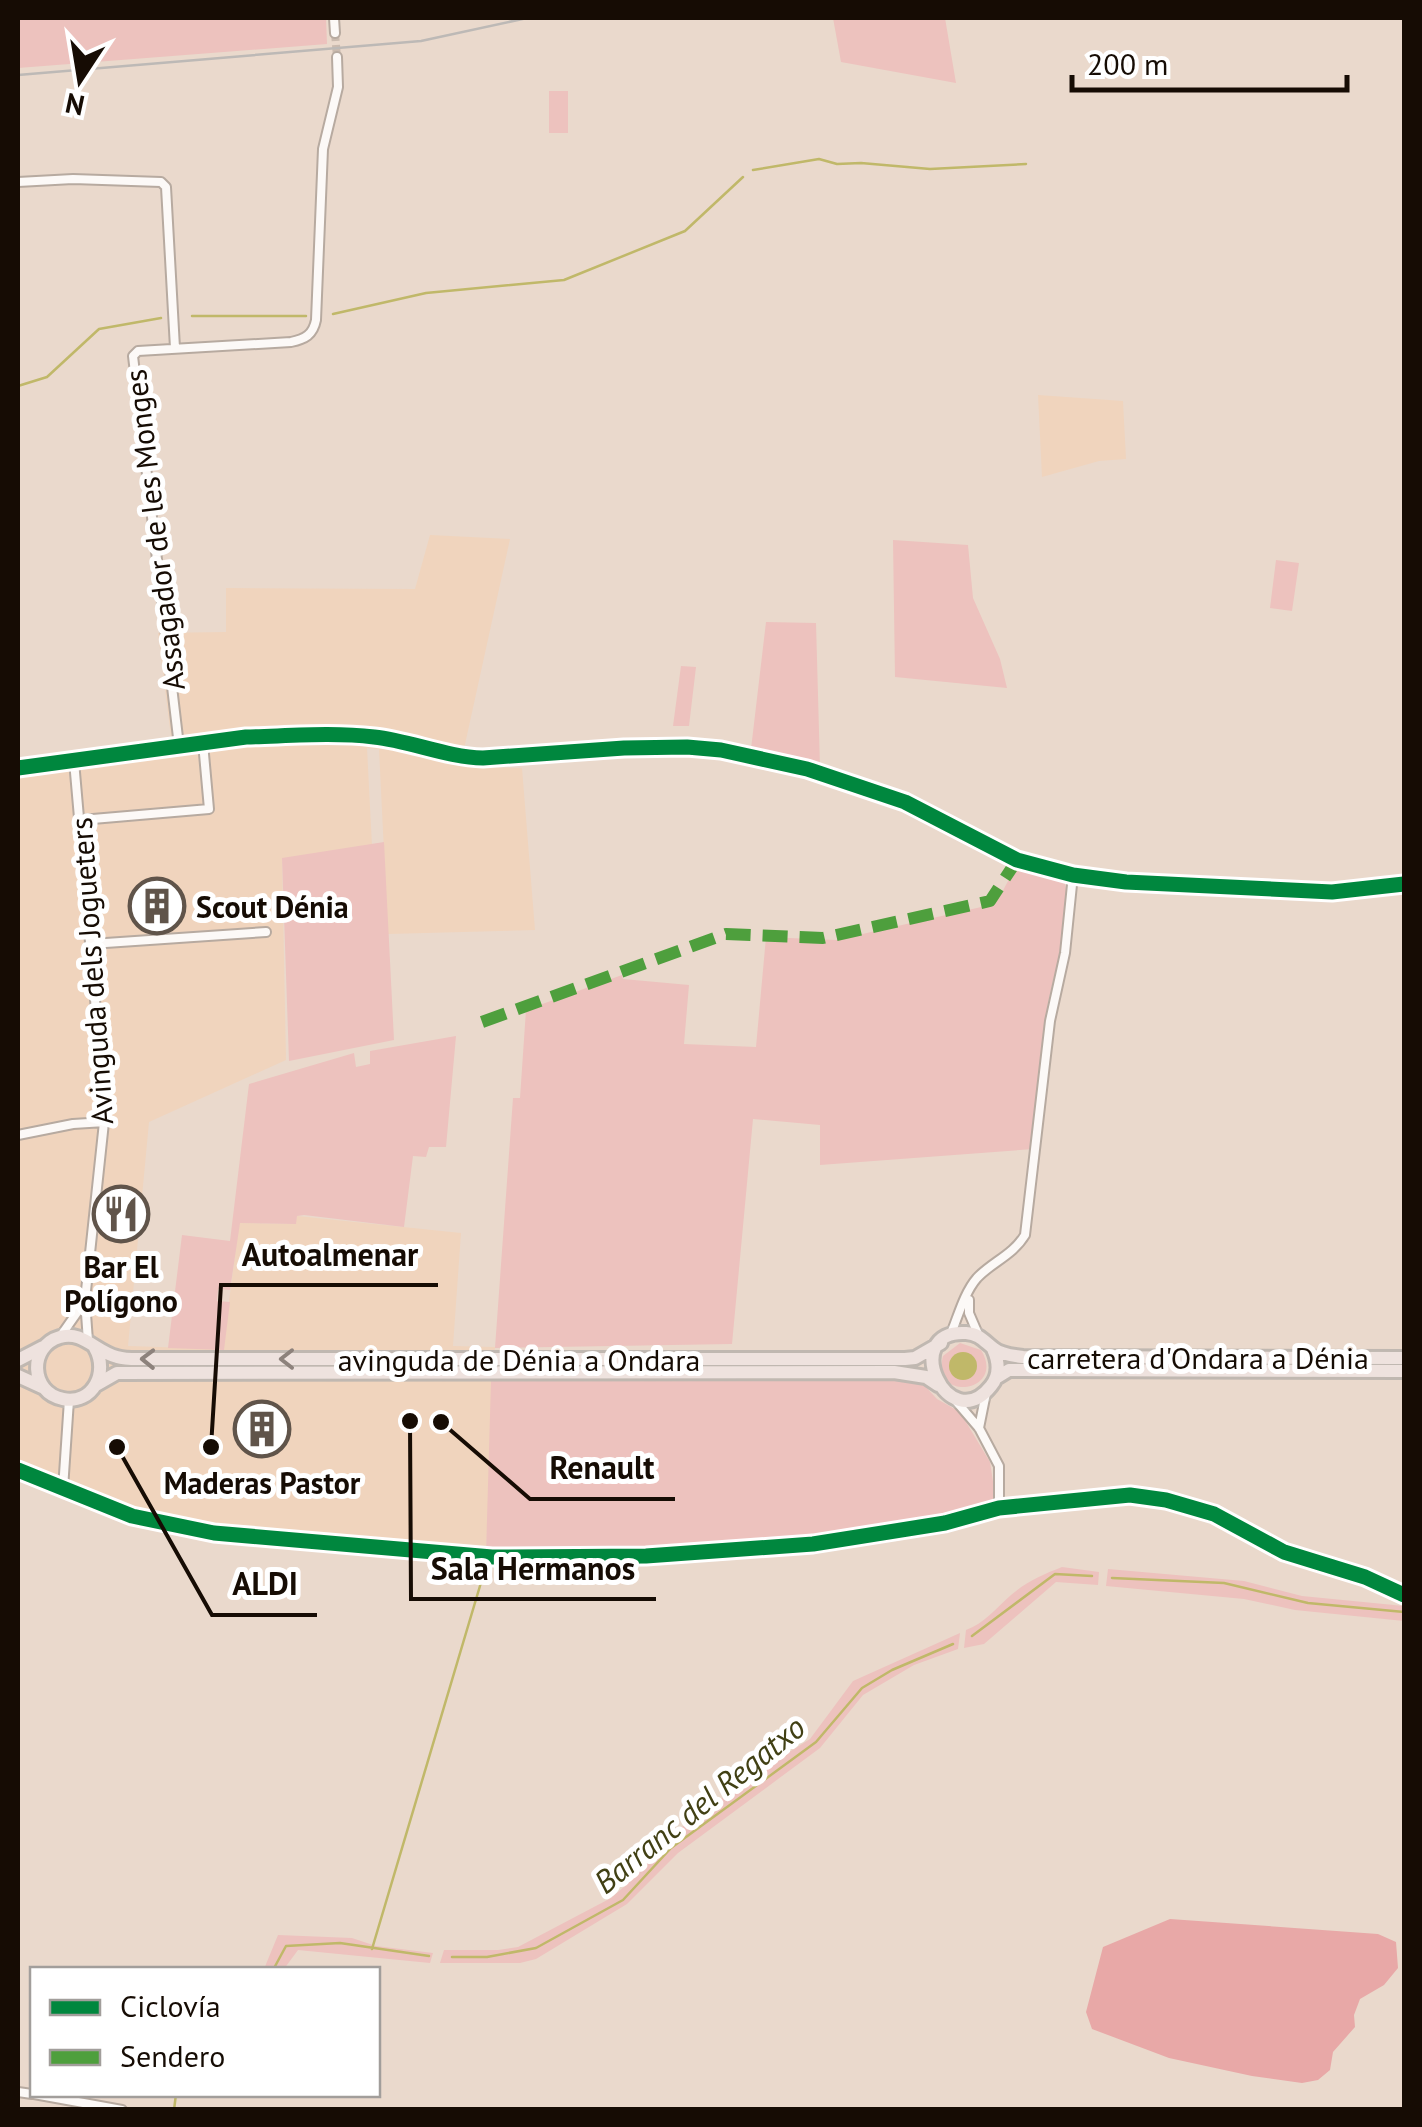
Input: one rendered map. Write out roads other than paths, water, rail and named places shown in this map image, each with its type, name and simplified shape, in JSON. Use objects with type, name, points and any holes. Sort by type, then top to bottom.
[{"type":"main road","points":[[969,1333],[978,1335],[997,1358],[996,1378],[986,1391],[970,1398],[952,1396],[938,1385],[932,1359],[946,1339],[969,1333]]},
{"type":"main road","points":[[18,1360],[59,1337],[74,1336],[91,1345],[101,1362],[96,1385],[86,1395],[70,1400],[57,1398],[18,1376]]},
{"type":"main road","name":"avinguda de Dénia a Ondara","points":[[91,1345],[120,1358],[144,1359],[871,1359],[915,1358],[946,1339]]},
{"type":"main road","points":[[43,1387],[36,1366],[45,1346]]},
{"type":"main road","name":"carretera d'Ondara a Dénia","points":[[993,1349],[1022,1357],[1404,1358]]},
{"type":"main road","name":"carretera d'Ondara a Dénia","points":[[996,1378],[1008,1370],[1404,1371]]},
{"type":"main road","name":"avinguda de Dénia a Ondara","points":[[96,1385],[117,1373],[877,1372],[908,1373],[938,1385]]},
{"type":"street","points":[[334,18],[335,33]]},
{"type":"street","name":"Assagador de les Monges","points":[[179,746],[132,356],[138,351],[291,342],[308,337],[313,330],[323,150],[338,87],[337,57]]},
{"type":"street","points":[[18,182],[161,182],[166,187],[175,348]]},
{"type":"street","points":[[18,768],[281,736],[371,736],[466,758],[660,747],[748,754],[905,802],[1017,860],[1073,875],[1126,882],[1332,892],[1404,884]]},
{"type":"street","points":[[80,820],[209,809],[202,743]]},
{"type":"street","name":"Avinguda dels Jogueters","points":[[74,761],[105,1122],[85,1300],[91,1345]]},
{"type":"street","points":[[946,1339],[978,1276],[1014,1250],[1025,1235],[1050,1022],[1065,954],[1073,875]]},
{"type":"street","points":[[91,944],[266,932]]},
{"type":"street","points":[[18,1134],[105,1122]]},
{"type":"street","points":[[968,1290],[969,1313],[978,1335]]},
{"type":"street","name":"Avinguda dels Jogueters","points":[[59,1337],[85,1300]]},
{"type":"street","points":[[979,1428],[986,1391]]},
{"type":"street","points":[[952,1396],[979,1428],[999,1466],[999,1508]]},
{"type":"street","points":[[63,1490],[70,1400]]},
{"type":"street","points":[[18,1470],[132,1516],[214,1533],[492,1558],[665,1555],[813,1544],[945,1523],[999,1508],[1130,1495],[1166,1500],[1214,1514],[1284,1552],[1365,1576],[1404,1595]]},
{"type":"street","points":[[50,2097],[122,2110]]},
{"type":"waterway","points":[[753,170],[819,159],[837,164],[930,169],[1026,164]]},
{"type":"waterway","points":[[333,314],[426,293],[564,280],[685,231],[743,177]]},
{"type":"waterway","points":[[192,316],[306,316]]},
{"type":"waterway","points":[[18,386],[47,377],[99,329],[161,318]]},
{"type":"waterway","points":[[372,1949],[488,1559]]},
{"type":"waterway","name":"Barranc del Regatxo","points":[[972,1636],[1055,1574],[1092,1576]]},
{"type":"waterway","name":"Barranc del Regatxo","points":[[1112,1578],[1224,1583],[1308,1603],[1404,1612]]},
{"type":"waterway","name":"Barranc del Regatxo","points":[[452,1957],[487,1957],[536,1948],[623,1900],[671,1848],[816,1742],[862,1688],[892,1670],[953,1644]]},
{"type":"waterway","points":[[275,1967],[286,1946],[340,1943],[429,1956]]},
{"type":"waterway","points":[[174,2110],[176,2097]]},
{"type":"tunnel","points":[[335,33],[337,57]]},
{"type":"tram line","points":[[18,75],[421,41],[527,18]]},
{"type":"place","name":"Scout Dénia","points":[[157,906]]},
{"type":"place","name":"Bar El Polígono","points":[[121,1214]]},
{"type":"place","name":"Sala Hermanos","points":[[410,1421]]},
{"type":"place","name":"Renault","points":[[441,1422]]},
{"type":"place","name":"Maderas Pastor","points":[[262,1429]]},
{"type":"place","name":"ALDI","points":[[117,1447]]},
{"type":"place","name":"Autoalmenar","points":[[211,1447]]}]
